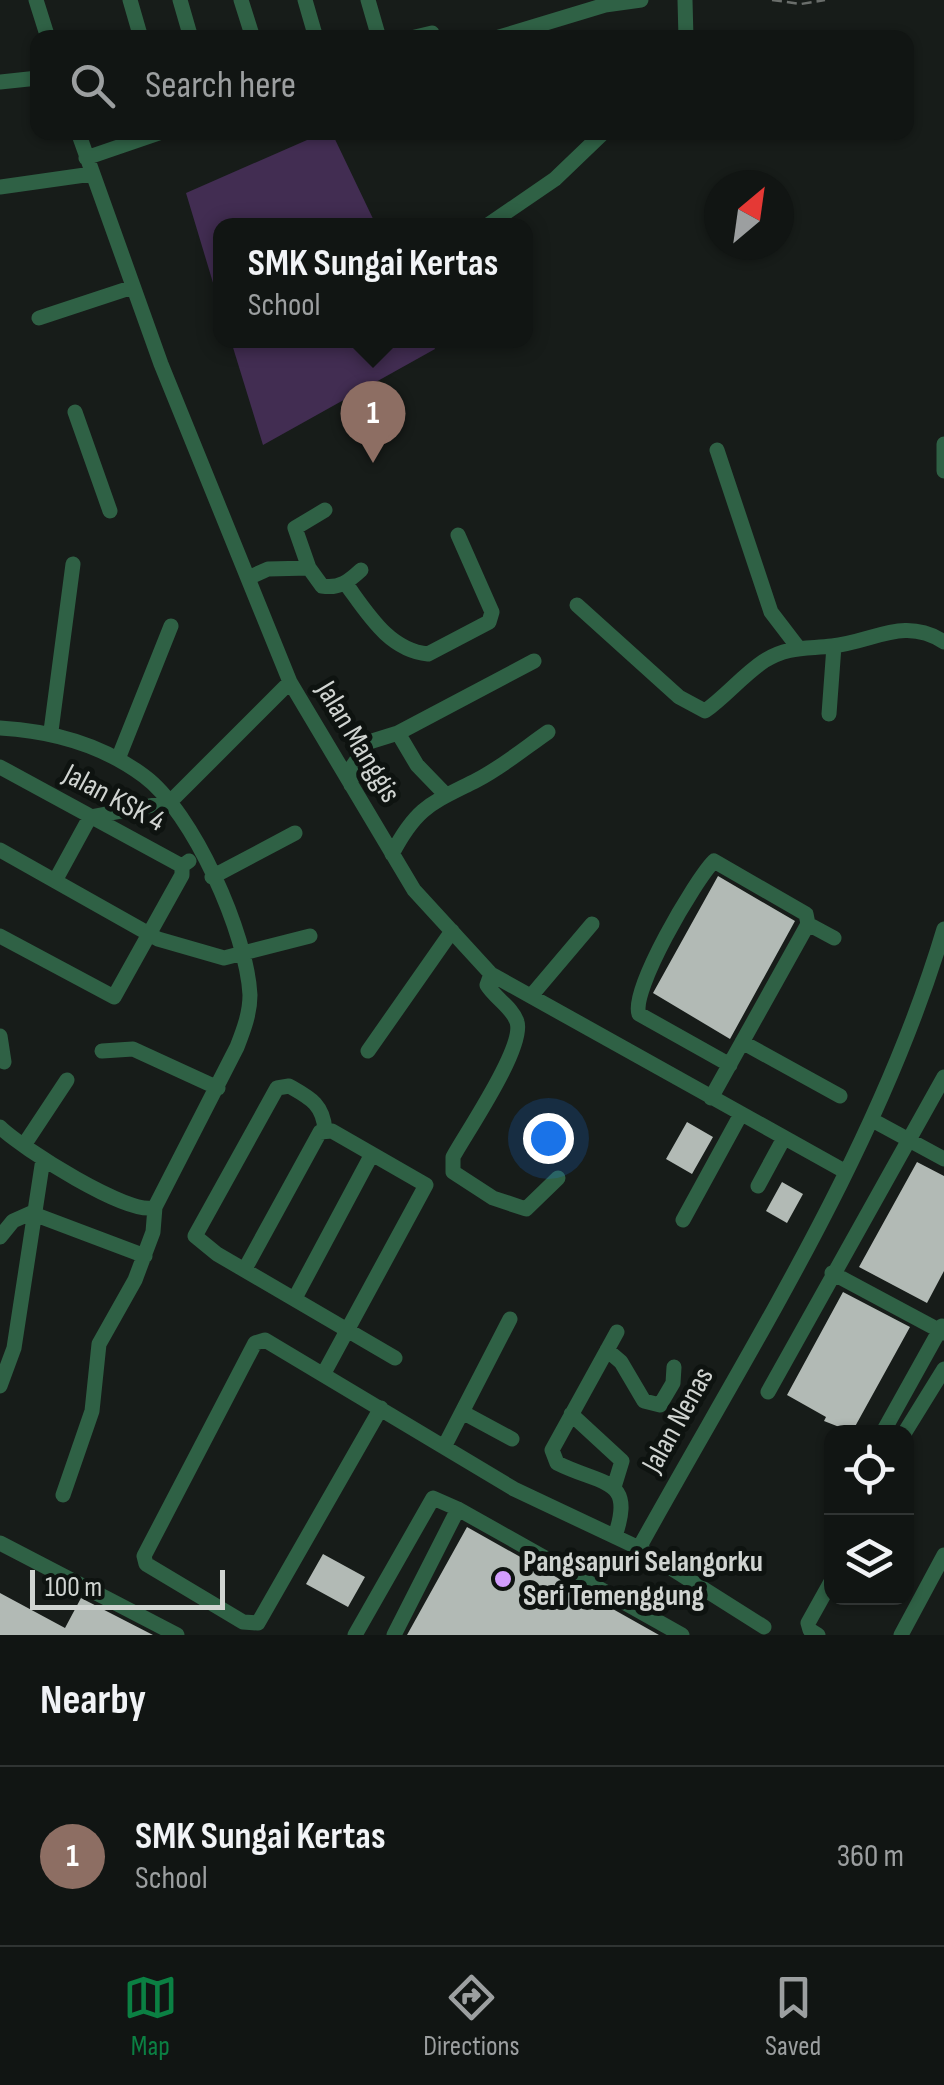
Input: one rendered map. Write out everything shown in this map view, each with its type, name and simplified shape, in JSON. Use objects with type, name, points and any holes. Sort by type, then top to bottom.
[{"type":"street","points":[[36,0],[45,30]]},
{"type":"street","points":[[130,0],[139,30]]},
{"type":"street","points":[[180,0],[189,30]]},
{"type":"street","points":[[242,0],[251,30]]},
{"type":"street","points":[[305,0],[314,30]]},
{"type":"street","points":[[368,0],[377,30]]},
{"type":"street","points":[[522,30],[605,5],[641,0]]},
{"type":"street","points":[[685,0],[686,30]]},
{"type":"street","points":[[0,82],[30,79]]},
{"type":"street","name":"Jalan Manggis","points":[[80,140],[133,287],[290,682],[414,890],[491,974],[846,1172]]},
{"type":"street","points":[[86,158],[139,140]]},
{"type":"street","points":[[499,218],[555,179],[596,140]]},
{"type":"street","points":[[0,186],[92,174]]},
{"type":"street","points":[[39,318],[133,287]]},
{"type":"street","points":[[75,412],[110,511]]},
{"type":"street","points":[[944,444],[944,471]]},
{"type":"street","points":[[717,450],[771,612],[797,646]]},
{"type":"street","points":[[325,510],[295,528],[309,568],[322,586],[346,584],[362,570]]},
{"type":"street","points":[[346,584],[372,620],[400,647],[428,654],[441,649],[489,622],[492,612],[458,535]]},
{"type":"street","points":[[51,732],[73,564]]},
{"type":"street","points":[[248,578],[268,569],[309,568]]},
{"type":"street","points":[[577,605],[678,697],[704,711],[767,659],[797,646],[834,646],[903,628],[932,634],[944,642]]},
{"type":"street","points":[[118,758],[171,626]]},
{"type":"street","points":[[829,714],[834,646]]},
{"type":"street","points":[[351,784],[358,754],[370,742],[398,733],[534,661]]},
{"type":"street","points":[[55,881],[90,817],[170,802],[290,682]]},
{"type":"street","points":[[0,728],[51,732],[118,758],[148,778],[170,802],[212,877],[243,955],[250,1000],[247,1023],[218,1088],[155,1207],[153,1232],[145,1256],[114,1325],[100,1344],[92,1411],[62,1494]]},
{"type":"street","points":[[392,854],[413,817],[444,793],[478,780],[548,732]]},
{"type":"street","points":[[398,733],[417,765],[444,793]]},
{"type":"street","name":"Jalan KSK 4","points":[[0,768],[182,866],[200,852]]},
{"type":"street","points":[[212,877],[295,833]]},
{"type":"street","points":[[0,850],[150,934],[224,958],[310,936]]},
{"type":"street","points":[[711,1098],[730,1065],[808,924],[806,914],[714,861],[647,973],[637,994],[638,1014],[730,1065]]},
{"type":"street","points":[[0,936],[114,997],[182,875],[182,866]]},
{"type":"street","points":[[531,996],[592,924]]},
{"type":"street","points":[[808,924],[834,938]]},
{"type":"street","name":"Jalan Nenas","points":[[639,1548],[874,1121],[940,960],[944,930]]},
{"type":"street","points":[[368,1050],[406,990],[452,931]]},
{"type":"street","points":[[491,974],[488,985],[517,1020],[518,1031],[511,1053],[452,1157],[453,1172],[494,1198],[526,1209],[558,1178]]},
{"type":"street","points":[[388,988],[406,990]]},
{"type":"street","points":[[0,1036],[4,1062]]},
{"type":"street","points":[[742,1042],[840,1096]]},
{"type":"street","points":[[102,1050],[133,1049],[218,1088]]},
{"type":"street","points":[[768,1392],[944,1077]]},
{"type":"street","points":[[24,1144],[67,1080]]},
{"type":"street","points":[[325,1130],[324,1115],[315,1101],[282,1085],[271,1095],[195,1231],[202,1244],[395,1358]]},
{"type":"street","points":[[683,1220],[741,1114]]},
{"type":"street","points":[[874,1121],[944,1159]]},
{"type":"street","points":[[0,1127],[42,1159],[138,1210],[155,1207]]},
{"type":"street","points":[[324,1373],[426,1185],[325,1130]]},
{"type":"street","points":[[246,1267],[320,1132],[325,1130]]},
{"type":"street","points":[[758,1186],[784,1138]]},
{"type":"street","points":[[295,1298],[372,1154]]},
{"type":"street","points":[[0,1386],[14,1348],[42,1159]]},
{"type":"street","points":[[0,1237],[13,1221],[31,1213],[145,1256]]},
{"type":"street","points":[[832,1273],[942,1329],[887,1425]]},
{"type":"street","points":[[444,1446],[510,1318]]},
{"type":"street","points":[[615,1536],[625,1506],[614,1487],[557,1462],[552,1450],[616,1332]]},
{"type":"street","points":[[381,1408],[274,1603],[258,1623],[247,1630],[154,1571],[144,1556],[255,1344],[265,1340],[324,1373],[514,1489],[639,1548],[764,1627]]},
{"type":"street","points":[[607,1350],[622,1362],[644,1401],[660,1405],[666,1400],[674,1368]]},
{"type":"street","points":[[908,1425],[944,1369]]},
{"type":"street","points":[[462,1412],[512,1438]]},
{"type":"street","points":[[571,1414],[622,1461],[614,1487]]},
{"type":"street","points":[[356,1635],[434,1498],[682,1635]]},
{"type":"street","points":[[394,1635],[458,1509]]},
{"type":"street","points":[[0,1543],[177,1635]]},
{"type":"street","points":[[901,1635],[944,1555]]},
{"type":"street","points":[[818,1635],[808,1623],[824,1594]]},
{"type":"path","points":[[772,0],[801,4],[825,0]]},
{"type":"shaded area","points":[[307,140],[335,140],[373,218],[213,218],[213,283],[186,193]]},
{"type":"shaded area","points":[[233,348],[435,348],[435,349],[263,445]]},
{"type":"building","points":[[718,876],[795,921],[730,1039],[653,993]]},
{"type":"building","points":[[687,1122],[713,1137],[692,1174],[666,1159]]},
{"type":"building","points":[[917,1162],[944,1176],[944,1271],[927,1303],[859,1267]]},
{"type":"building","points":[[782,1182],[803,1194],[787,1223],[766,1211]]},
{"type":"building","points":[[843,1292],[910,1327],[856,1425],[824,1421],[826,1417],[787,1395]]},
{"type":"building","name":"Pangsapuri Selangorku Seri Temenggung","points":[[467,1527],[659,1635],[407,1635]]},
{"type":"building","points":[[323,1554],[365,1577],[348,1607],[306,1584]]},
{"type":"building","points":[[0,1593],[65,1628],[81,1598],[153,1635],[0,1635]]},
{"type":"place","name":"SMK Sungai Kertas","points":[[373,463]]},
{"type":"place","name":"Pangsapuri Selangorku Seri Temenggung","points":[[503,1579]]}]
